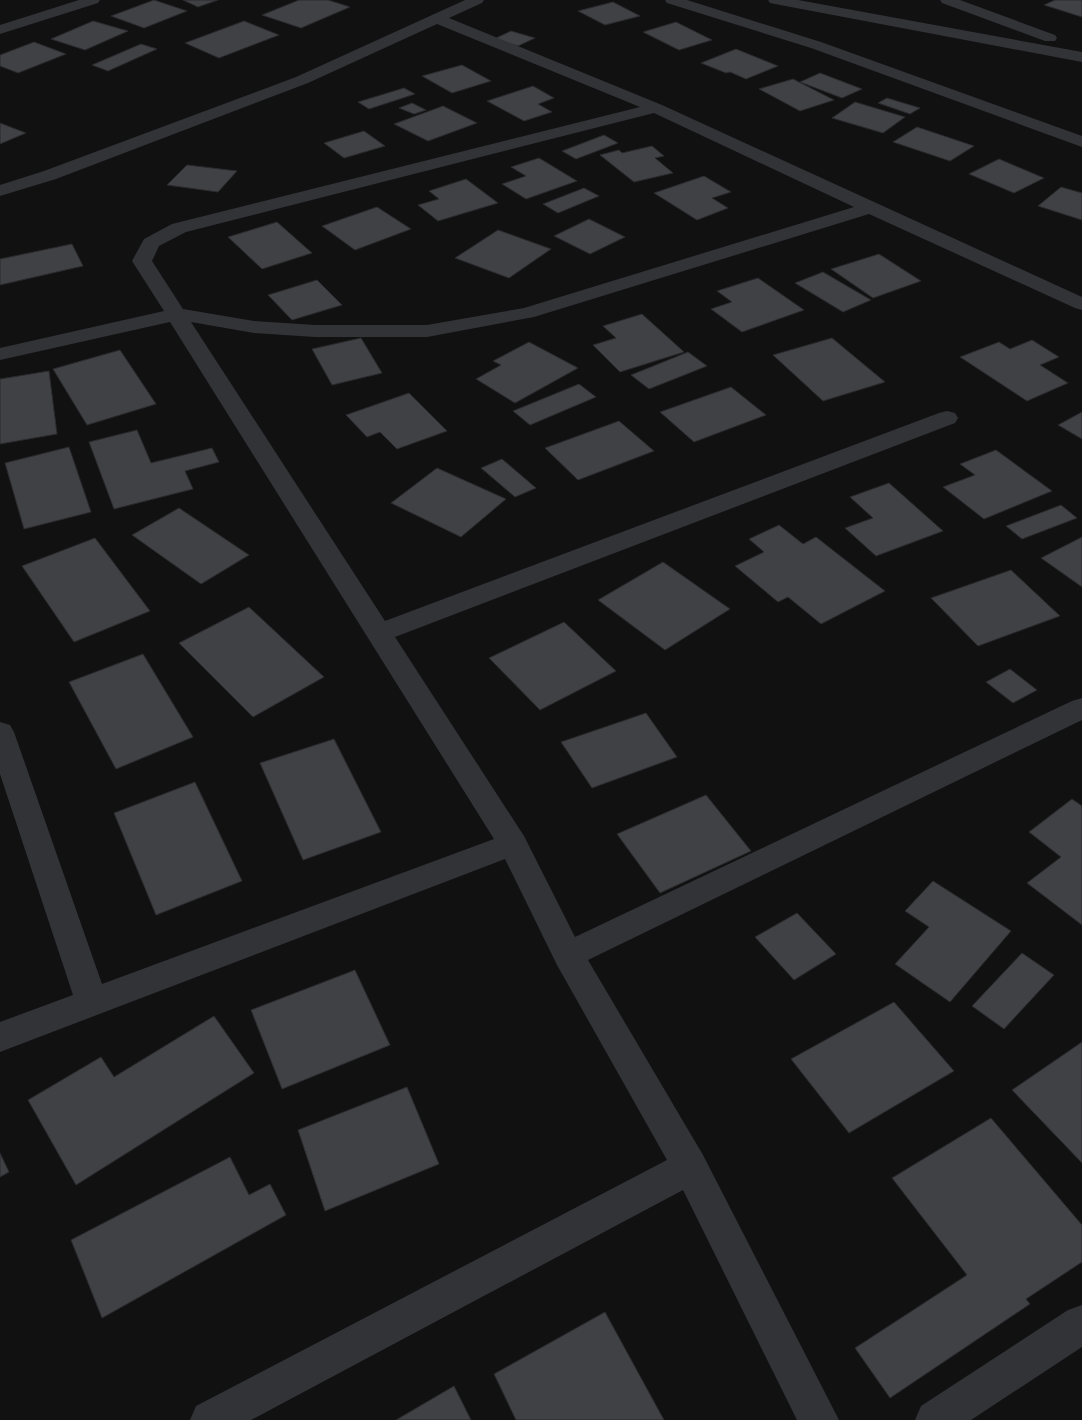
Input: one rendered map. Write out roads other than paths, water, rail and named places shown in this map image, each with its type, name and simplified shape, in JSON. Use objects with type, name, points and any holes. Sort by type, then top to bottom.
[{"type":"street","points":[[0,30],[93,0]]},
{"type":"street","points":[[0,191],[50,175],[302,80],[477,0]]},
{"type":"street","points":[[672,0],[816,44],[1082,142]]},
{"type":"street","points":[[775,0],[1082,57]]},
{"type":"street","points":[[947,0],[1082,49]]},
{"type":"street","points":[[816,7],[861,1]]},
{"type":"street","points":[[436,18],[656,108],[1082,304]]},
{"type":"street","points":[[656,108],[179,228],[151,243],[142,261],[513,844],[568,955],[690,1168],[819,1420]]},
{"type":"street","points":[[0,354],[177,314],[254,327],[315,331],[427,331],[527,313],[870,208]]},
{"type":"street","points":[[379,633],[947,418]]},
{"type":"street","points":[[568,955],[1082,708]]},
{"type":"street","points":[[0,732],[92,1002]]},
{"type":"street","points":[[0,1037],[513,844]]},
{"type":"street","points":[[213,1419],[690,1168]]},
{"type":"street","points":[[935,1420],[1082,1324]]}]
